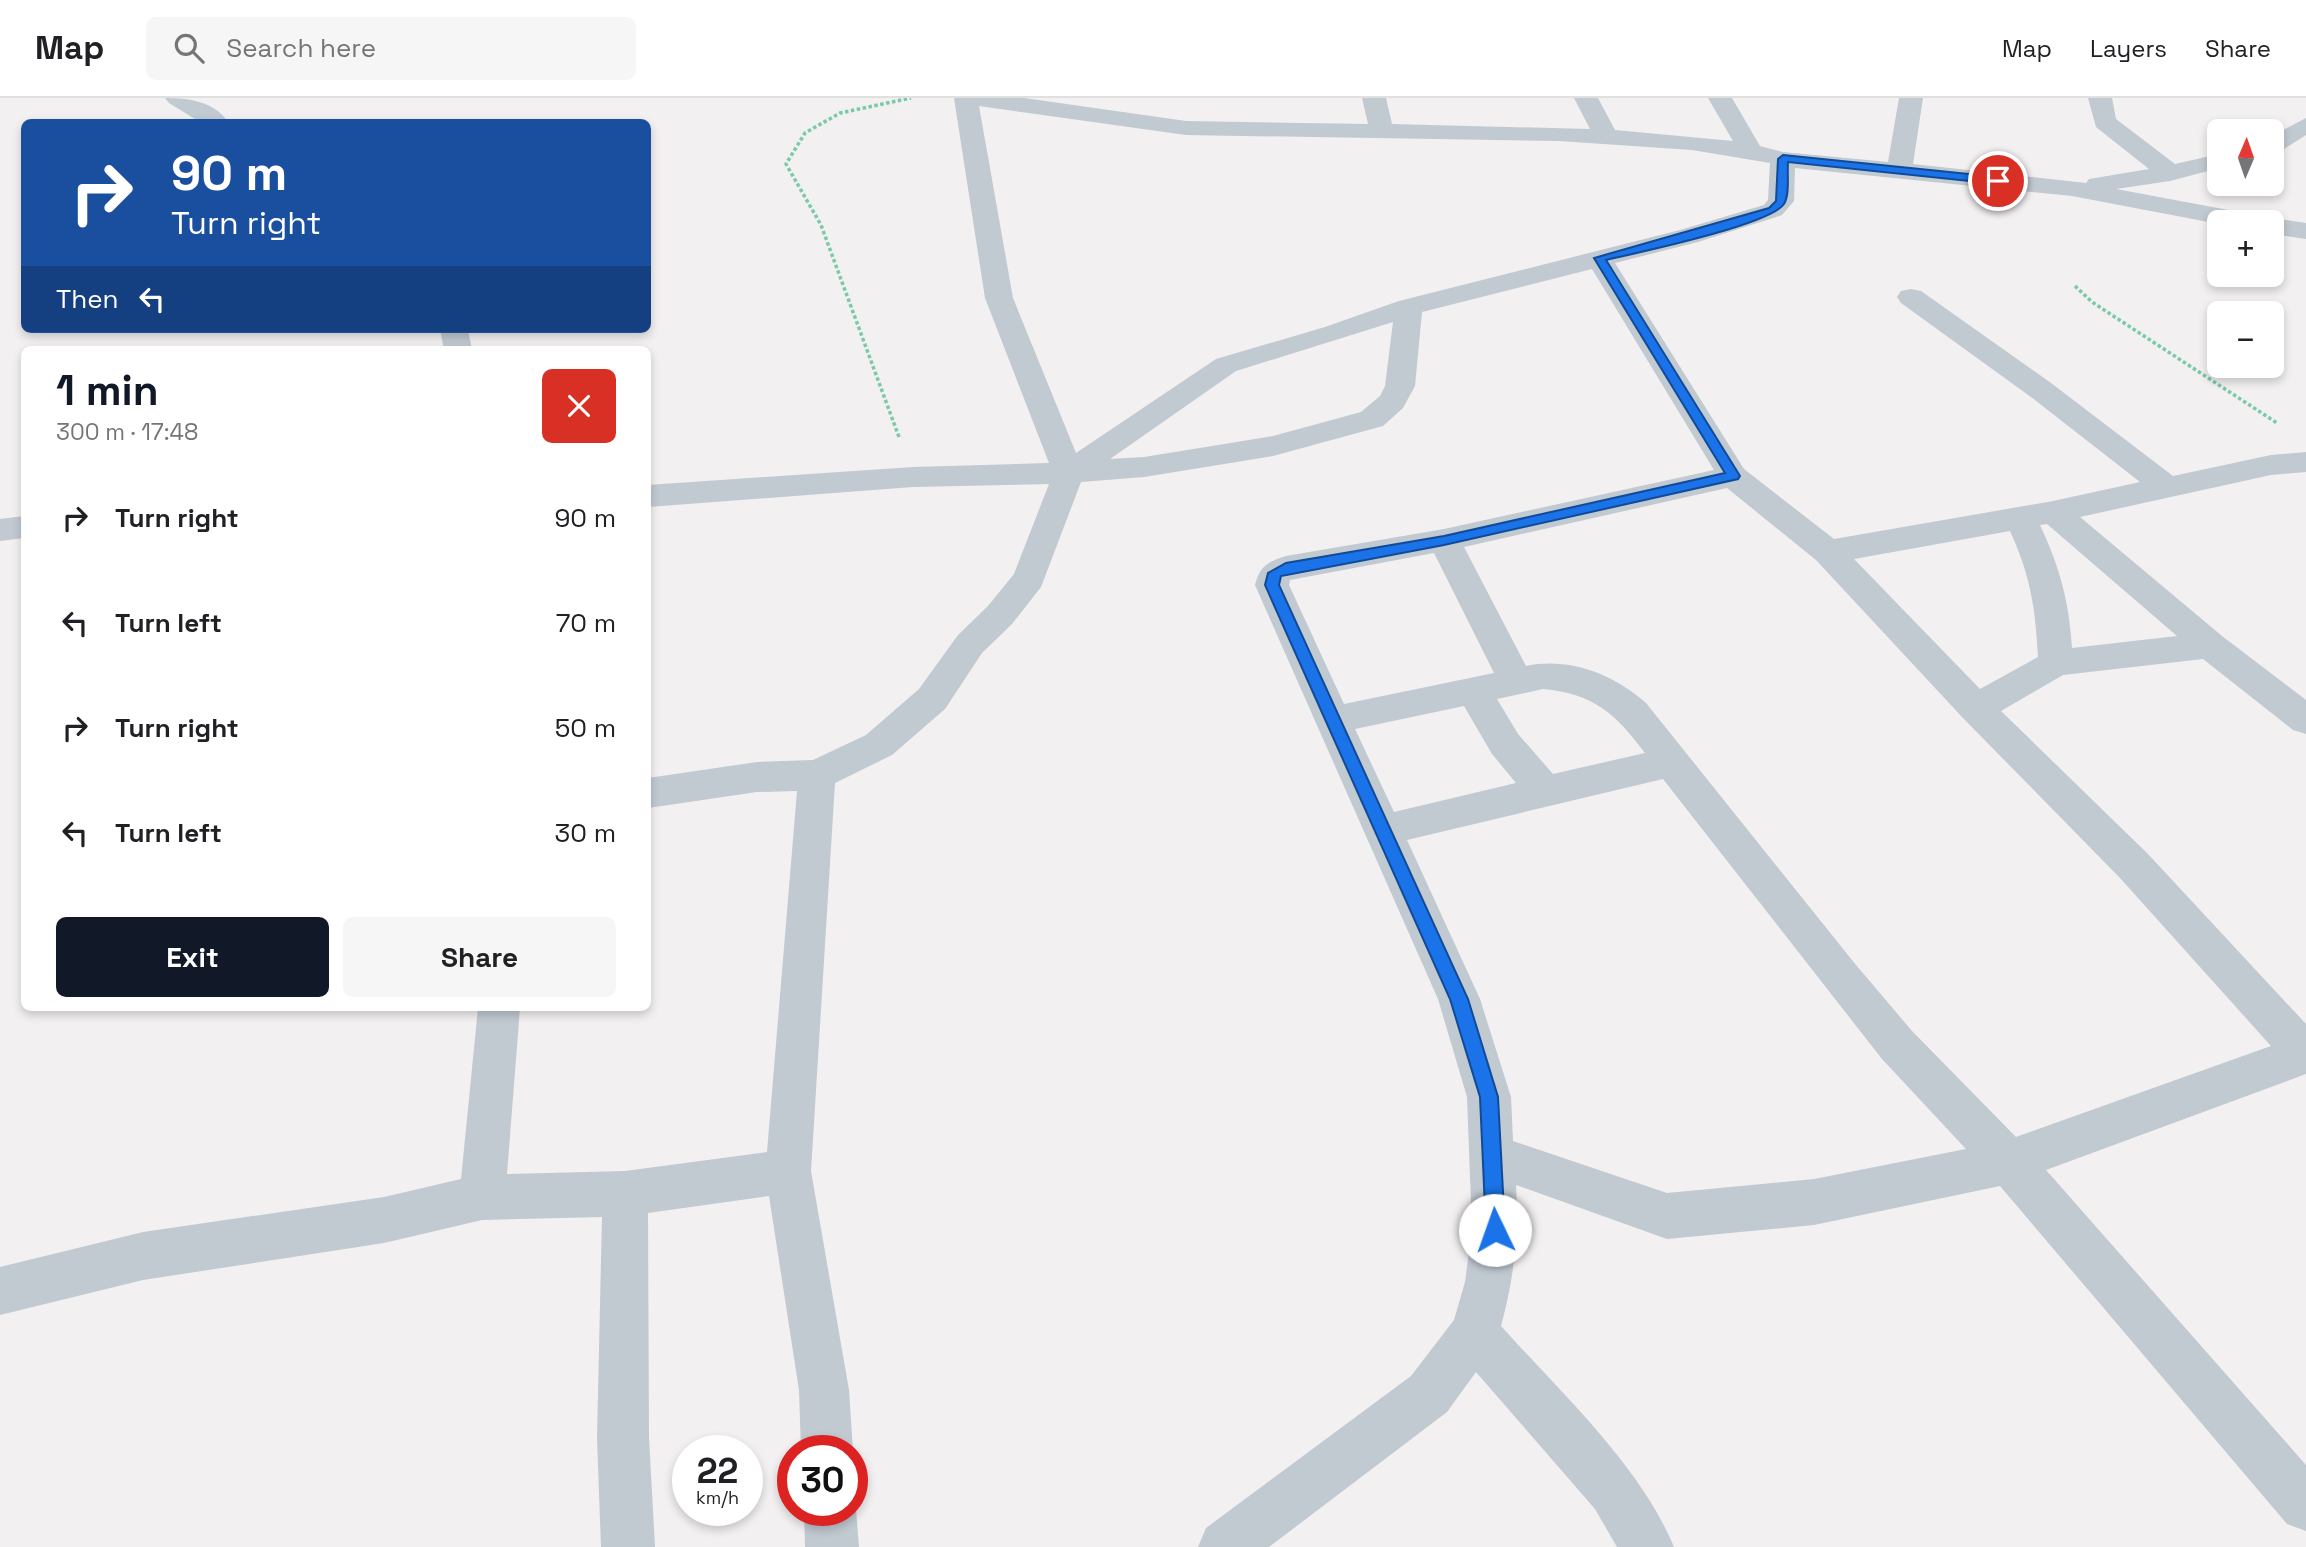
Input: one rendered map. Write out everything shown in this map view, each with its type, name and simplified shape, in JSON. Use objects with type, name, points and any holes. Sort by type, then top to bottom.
[{"type":"street","points":[[177,98],[211,119]]},
{"type":"street","points":[[966,98],[999,298],[1069,473]]},
{"type":"street","points":[[973,98],[1186,128],[1381,129],[1606,137],[1692,143],[1899,171],[2072,188],[2207,214]]},
{"type":"street","points":[[1374,98],[1381,129]]},
{"type":"street","points":[[1586,98],[1606,137]]},
{"type":"street","points":[[651,793],[757,777],[817,775],[879,745],[932,699],[970,643],[1000,615],[1029,579],[1069,473],[1226,365],[1335,333],[1409,307],[1689,236],[1773,211],[1781,201],[1767,155],[1720,98]]},
{"type":"street","points":[[1899,171],[1911,98]]},
{"type":"street","points":[[2100,98],[2105,122],[2170,173]]},
{"type":"street","points":[[2284,139],[2306,125]]},
{"type":"street","points":[[2072,188],[2170,173],[2207,163]]},
{"type":"street","points":[[2284,228],[2306,231]]},
{"type":"street","points":[[1492,1157],[1538,1168],[1667,1216],[1814,1202],[2009,1162],[2306,1054],[2134,866],[1976,709],[1828,552],[1733,476],[1599,258]]},
{"type":"street","points":[[1911,296],[2041,390],[2166,487]]},
{"type":"street","points":[[651,496],[914,477],[1069,473],[1144,467],[1273,446],[1372,419],[1392,401],[1400,386],[1409,307]]},
{"type":"street","points":[[1828,552],[2037,515],[2271,465],[2306,461]]},
{"type":"street","points":[[1225,1547],[1429,1394],[1475,1333],[1489,1282],[1495,1230],[1489,1097],[1459,999],[1385,830],[1272,585],[1275,573],[1286,568],[1444,540],[1733,476]]},
{"type":"street","points":[[2037,515],[2306,720]]},
{"type":"street","points":[[2037,515],[2042,565],[2052,605],[2056,663]]},
{"type":"street","points":[[0,530],[21,527]]},
{"type":"street","points":[[1444,540],[1516,682]]},
{"type":"street","points":[[1976,709],[2056,663],[2210,645]]},
{"type":"street","points":[[1332,720],[1543,676],[1564,676],[1602,688],[1646,723],[1671,762],[1897,1045],[2009,1162],[2306,1505]]},
{"type":"street","points":[[1475,691],[1505,744],[1545,790]]},
{"type":"street","points":[[1385,830],[1671,762]]},
{"type":"street","points":[[817,775],[788,1171],[824,1390],[826,1435]]},
{"type":"street","points":[[482,1197],[499,1011]]},
{"type":"street","points":[[0,1291],[143,1256],[384,1220],[482,1197],[625,1194],[788,1171]]},
{"type":"street","points":[[625,1194],[623,1438],[628,1547]]},
{"type":"street","points":[[1475,1333],[1613,1491],[1647,1547]]},
{"type":"street","points":[[831,1526],[832,1547]]},
{"type":"path","points":[[911,98],[840,113],[805,133],[786,164],[821,225],[914,477]]},
{"type":"path","points":[[2075,286],[2092,302],[2283,426]]},
{"type":"route","points":[[1495,1230],[1489,1097],[1459,999],[1385,830],[1332,720],[1272,585],[1272,579],[1275,573],[1286,568],[1444,540],[1733,476],[1599,258],[1689,236],[1773,211],[1781,201],[1783,159],[1998,181]]}]
